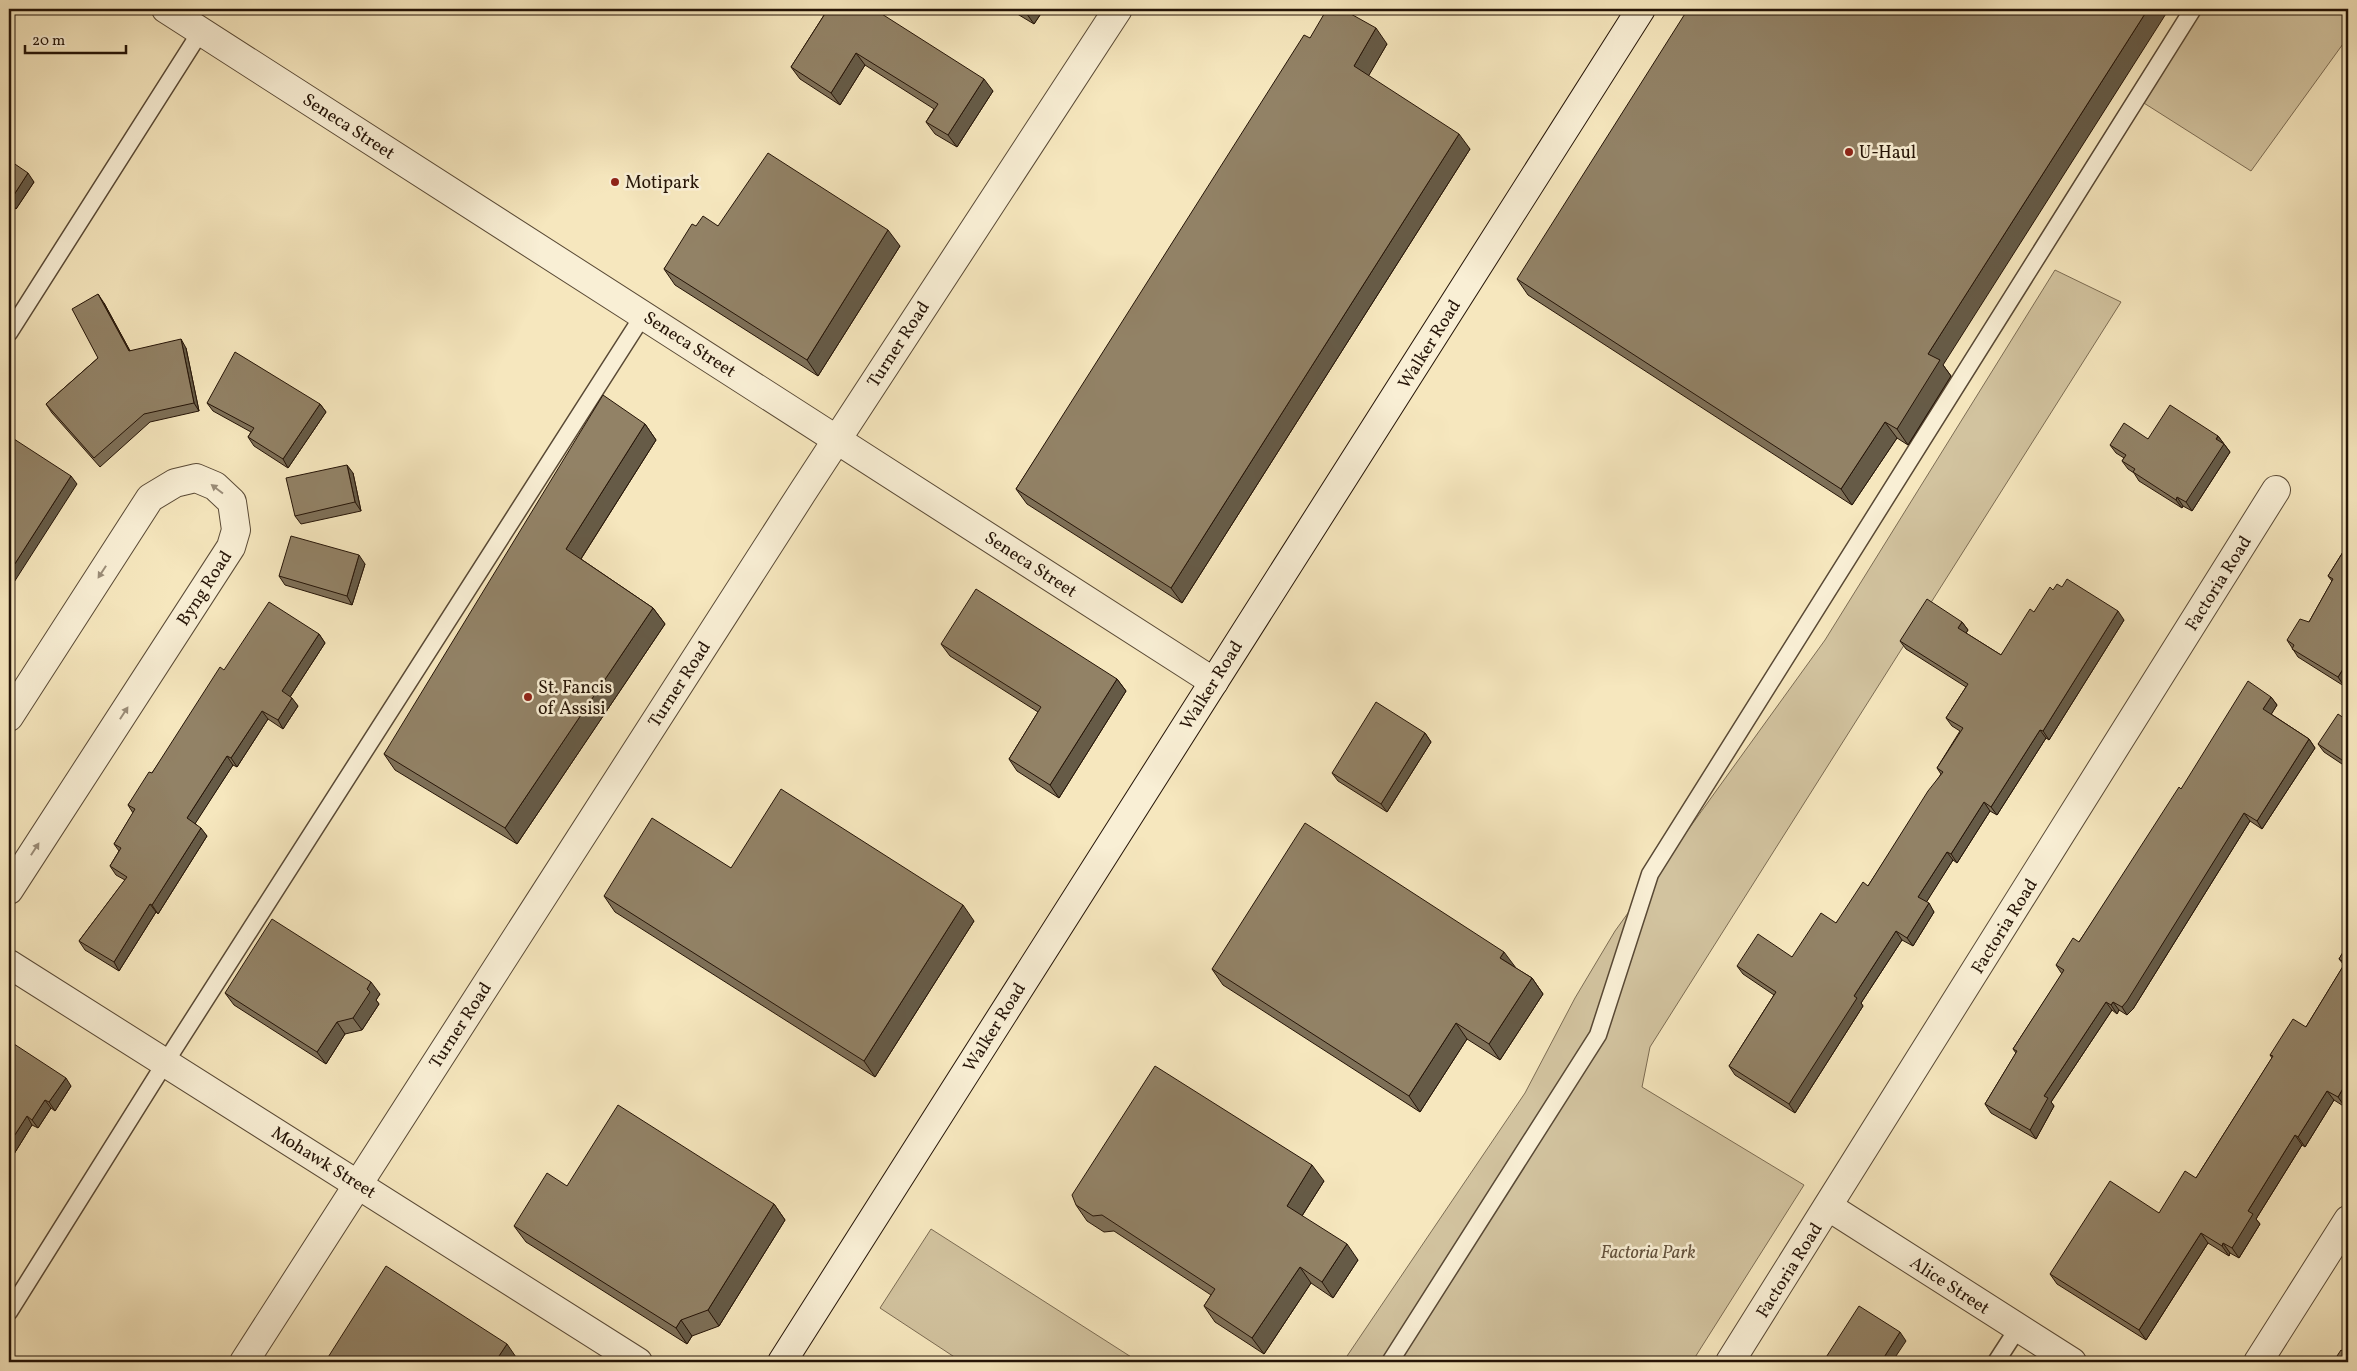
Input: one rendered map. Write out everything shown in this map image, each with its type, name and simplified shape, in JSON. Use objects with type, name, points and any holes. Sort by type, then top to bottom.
[{"type":"street","name":"Seneca Street","points":[[166,9],[644,314],[1214,682]]},
{"type":"street","name":"Turner Road","points":[[244,1362],[357,1183],[837,439],[1118,9]]},
{"type":"street","name":"Walker Road","points":[[782,1362],[1641,9]]},
{"type":"street","name":"Byng Road","points":[[9,717],[150,498],[175,483],[196,478],[215,486],[232,502],[236,530],[231,547],[9,890]]},
{"type":"street","name":"Factoria Road","points":[[1730,1362],[1829,1207],[2276,490]]},
{"type":"street","name":"Mohawk Street","points":[[9,964],[638,1362]]},
{"type":"street","name":"Alice Street","points":[[1829,1207],[2072,1362]]},
{"type":"street","points":[[2258,1362],[2348,1220]]},
{"type":"lane","points":[[1390,1362],[1598,1035],[1650,874],[2193,9]]},
{"type":"lane","points":[[9,333],[201,32]]},
{"type":"lane","points":[[9,1312],[165,1063],[644,314]]},
{"type":"lane","points":[[1996,1362],[2018,1328]]},
{"type":"green space","points":[[2193,9],[2348,9],[2348,37],[2251,171],[2136,98]]},
{"type":"green space","name":"Factoria Park","points":[[2055,270],[2121,302],[1650,1047],[1642,1087],[1804,1185],[1692,1362],[1343,1362],[1525,1093],[1575,998],[1615,931],[1825,640]]},
{"type":"green space","points":[[931,1229],[1139,1362],[962,1362],[880,1308]]},
{"type":"building","points":[[828,9],[874,9],[984,79],[948,135],[926,122],[938,104],[856,53],[831,93],[791,67]]},
{"type":"building","points":[[1327,9],[1342,9],[1376,28],[1354,66],[1459,134],[1171,588],[1016,489],[1304,35],[1310,38]]},
{"type":"building","name":"U-Haul","points":[[1688,9],[2148,9],[1928,354],[1940,360],[1897,429],[1885,422],[1841,489],[1517,279]]},
{"type":"building","points":[[768,153],[888,230],[807,360],[664,269],[692,224],[696,226],[703,216],[718,226]]},
{"type":"building","points":[[9,160],[28,173],[10,201],[9,200]]},
{"type":"building","points":[[98,294],[129,351],[181,339],[194,403],[144,414],[94,458],[46,404],[98,358],[72,309]]},
{"type":"building","points":[[235,352],[320,404],[283,459],[248,437],[254,428],[207,403]]},
{"type":"building","name":"St. Fancis of Assisi","points":[[603,395],[645,424],[566,549],[653,608],[505,828],[384,754]]},
{"type":"building","points":[[2170,405],[2218,436],[2216,439],[2224,444],[2186,502],[2177,497],[2176,500],[2133,472],[2135,469],[2122,461],[2126,455],[2110,445],[2124,423],[2148,439]]},
{"type":"building","points":[[14,439],[71,476],[9,573],[9,447]]},
{"type":"building","points":[[347,465],[355,502],[295,516],[286,478]]},
{"type":"building","points":[[291,536],[359,555],[347,596],[279,576]]},
{"type":"building","points":[[2348,544],[2348,661],[2338,677],[2292,649],[2294,645],[2287,640],[2300,619],[2309,622],[2333,579],[2328,576]]},
{"type":"building","points":[[2067,579],[2118,611],[2043,731],[2040,730],[1991,807],[1984,802],[1951,854],[1947,852],[1918,897],[1929,903],[1907,938],[1896,931],[1854,996],[1857,998],[1789,1104],[1729,1066],[1776,992],[1737,966],[1758,934],[1792,957],[1821,913],[1836,923],[1863,882],[1868,886],[1928,791],[1943,772],[1937,768],[1963,728],[1946,718],[1968,684],[1900,641],[1927,599],[1962,622],[1958,628],[2001,655],[2030,609],[2034,612],[2050,587],[2053,590],[2057,584],[2062,587]]},
{"type":"building","points":[[976,589],[1117,679],[1050,785],[1009,759],[1041,707],[941,644]]},
{"type":"building","points":[[269,602],[319,634],[282,691],[292,698],[278,720],[262,711],[231,758],[227,756],[187,818],[201,828],[114,962],[79,941],[127,877],[110,866],[121,848],[114,844],[135,809],[128,805],[149,772],[152,773],[220,667],[224,670]]},
{"type":"building","points":[[2248,681],[2271,697],[2263,709],[2309,739],[2257,821],[2244,813],[2127,1001],[2122,1007],[2113,1002],[2111,1005],[2106,1002],[2044,1096],[2048,1098],[2030,1130],[1985,1104],[2017,1051],[2013,1049],[2064,970],[2056,965],[2073,938],[2079,942],[2179,787],[2181,789]]},
{"type":"building","points":[[1376,702],[1425,733],[1381,804],[1332,773]]},
{"type":"building","points":[[2338,714],[2348,721],[2348,764],[2318,744]]},
{"type":"building","points":[[781,789],[963,905],[864,1061],[604,896],[652,818],[731,868]]},
{"type":"building","points":[[1305,823],[1504,952],[1500,958],[1532,978],[1489,1044],[1456,1023],[1409,1096],[1212,969]]},
{"type":"building","points":[[272,919],[371,982],[367,989],[370,992],[353,1018],[337,1022],[317,1052],[225,993]]},
{"type":"building","points":[[2348,944],[2348,1080],[2338,1097],[2327,1091],[2298,1137],[2295,1135],[2248,1211],[2253,1214],[2232,1248],[2223,1243],[2222,1246],[2201,1233],[2139,1330],[2050,1274],[2110,1181],[2159,1213],[2185,1171],[2196,1178],[2273,1056],[2270,1055],[2293,1019],[2306,1027],[2345,963],[2339,959]]},
{"type":"building","points":[[11,1042],[66,1078],[49,1102],[45,1100],[32,1120],[27,1116],[9,1144],[9,1046]]},
{"type":"building","points":[[1155,1066],[1312,1165],[1287,1206],[1347,1244],[1322,1282],[1300,1267],[1252,1338],[1204,1306],[1215,1289],[1102,1215],[1093,1216],[1076,1205],[1072,1195]]},
{"type":"building","points":[[618,1105],[774,1204],[708,1310],[681,1320],[676,1328],[514,1226],[547,1173],[567,1186]]},
{"type":"building","points":[[386,1266],[507,1344],[495,1362],[325,1362]]},
{"type":"building","points":[[1859,1306],[1900,1332],[1881,1362],[1823,1362]]},
{"type":"building","points":[[2341,1350],[2348,1355],[2348,1362],[2333,1362]]},
{"type":"place","name":"U-Haul","points":[[1849,152]]},
{"type":"place","name":"Motipark","points":[[615,182]]},
{"type":"place","name":"St. Fancis of Assisi","points":[[528,697]]}]
